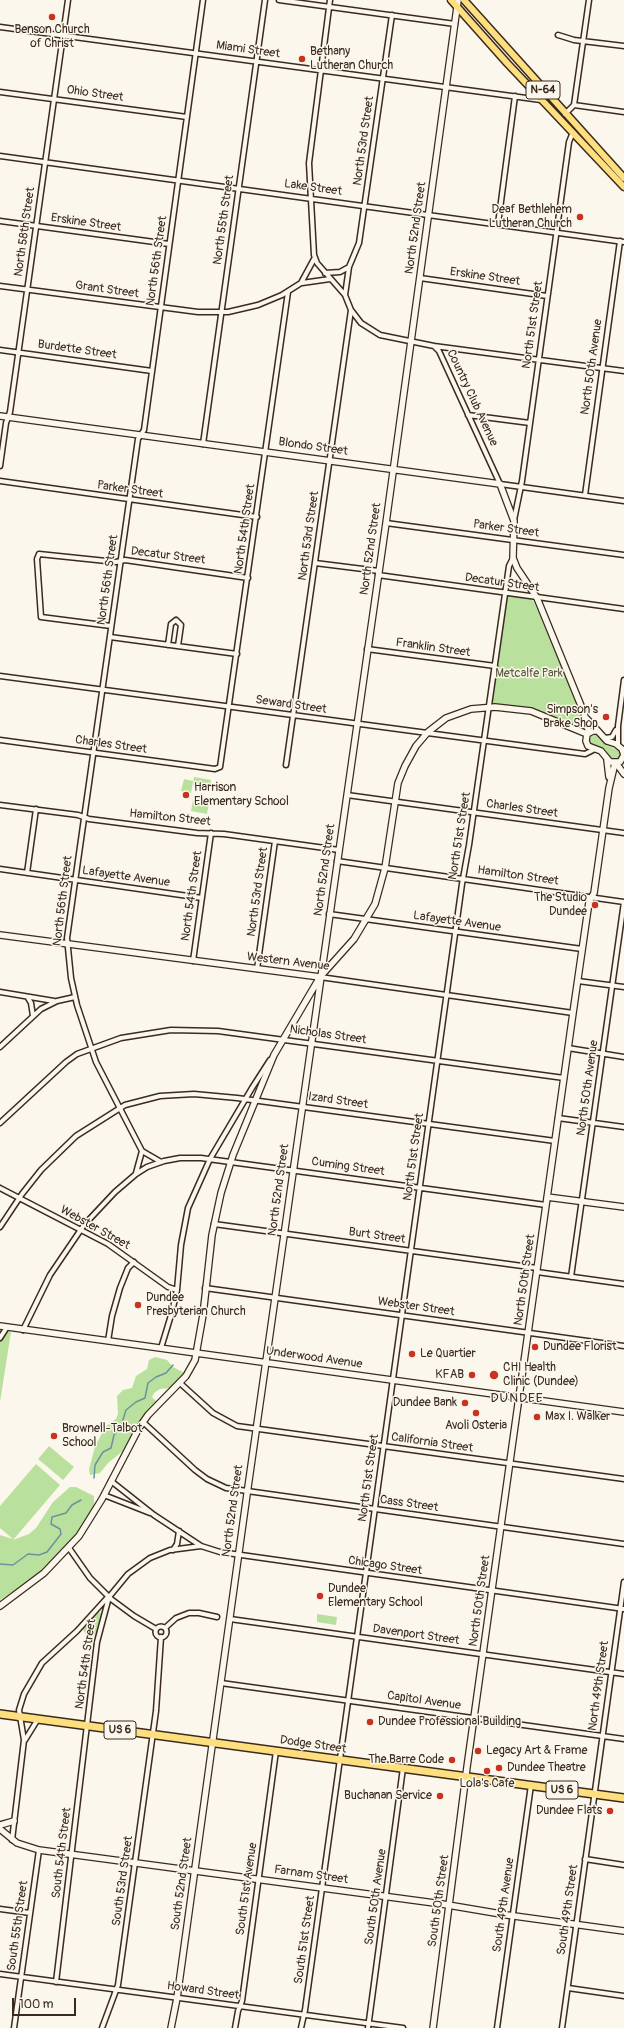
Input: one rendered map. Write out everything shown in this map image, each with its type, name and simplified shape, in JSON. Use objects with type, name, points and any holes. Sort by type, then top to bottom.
[{"type":"highway","name":"Dodge Street","points":[[0,1714],[624,1798]]},
{"type":"main road","name":"N-64","points":[[451,0],[624,187]]},
{"type":"main road","name":"N-64","points":[[464,0],[565,114],[624,177]]},
{"type":"street","name":"North 58th Street","points":[[0,466],[18,353],[68,0]]},
{"type":"street","name":"North 56th Street","points":[[142,1151],[90,1048],[75,997],[67,944],[138,439],[144,430],[203,0]]},
{"type":"street","name":"North 55th Street","points":[[203,444],[265,0]]},
{"type":"street","points":[[279,0],[455,24]]},
{"type":"street","points":[[314,259],[310,198],[310,150],[330,0]]},
{"type":"street","name":"North 52nd Street","points":[[212,1743],[292,1170],[386,523],[458,0]]},
{"type":"street","points":[[565,114],[574,105],[589,0]]},
{"type":"street","name":"North 53rd Street","points":[[345,295],[346,277],[359,243],[392,15]]},
{"type":"street","name":"Miami Street","points":[[0,27],[542,100]]},
{"type":"street","points":[[558,35],[583,41],[624,46]]},
{"type":"street","name":"Ohio Street","points":[[0,92],[187,117]]},
{"type":"street","points":[[498,224],[515,96]]},
{"type":"street","points":[[574,105],[624,112]]},
{"type":"street","name":"North 51st Street","points":[[514,521],[521,486],[569,142],[573,131]]},
{"type":"street","name":"Lake Street","points":[[0,156],[622,241]]},
{"type":"street","name":"Erskine Street","points":[[0,221],[170,244]]},
{"type":"street","name":"North 50th Avenue","points":[[585,496],[602,368],[622,241]]},
{"type":"street","name":"Grant Street","points":[[301,283],[314,259]]},
{"type":"street","name":"Country Club Avenue","points":[[314,259],[345,295],[351,310],[361,323],[371,330],[391,338],[434,346],[441,356],[500,484],[514,521],[513,558],[537,598],[584,713],[588,733]]},
{"type":"street","points":[[325,273],[340,272],[349,267]]},
{"type":"street","name":"Erskine Street","points":[[420,278],[547,296]]},
{"type":"street","name":"Grant Street","points":[[0,286],[198,312],[222,313],[258,305],[288,292],[301,283],[330,279]]},
{"type":"street","name":"North 54th Street","points":[[220,768],[257,518],[288,292]]},
{"type":"street","name":"North 53rd Street","points":[[286,765],[351,310]]},
{"type":"street","points":[[434,346],[624,371]]},
{"type":"street","name":"Burdette Street","points":[[0,350],[152,371]]},
{"type":"street","points":[[468,415],[530,423]]},
{"type":"street","name":"Blondo Street","points":[[0,416],[624,501]]},
{"type":"street","name":"Parker Street","points":[[0,481],[257,518]]},
{"type":"street","name":"Parker Street","points":[[386,523],[624,555]]},
{"type":"street","name":"Decatur Street","points":[[111,626],[41,616],[37,559],[39,554],[121,561],[126,560],[248,578]]},
{"type":"street","name":"North 51st Street","points":[[340,1760],[455,932],[474,813],[509,566],[513,558]]},
{"type":"street","name":"Decatur Street","points":[[315,563],[537,598],[624,609]]},
{"type":"street","points":[[168,645],[170,624],[175,620],[179,622],[181,626],[178,646]]},
{"type":"street","points":[[110,637],[237,654]]},
{"type":"street","name":"Franklin Street","points":[[368,649],[495,666]]},
{"type":"street","name":"Seward Street","points":[[0,676],[587,754],[593,750]]},
{"type":"street","name":"North 50th Street","points":[[466,1777],[589,902],[592,897],[609,788],[621,754],[618,726],[624,680]]},
{"type":"street","points":[[161,1348],[177,1290],[180,1245],[188,1208],[210,1159],[320,977],[354,939],[367,920],[378,896],[385,868],[398,783],[416,746],[428,732],[439,723],[455,714],[489,707],[531,711],[565,726],[588,733],[598,731]]},
{"type":"street","name":"Country Club Avenue","points":[[584,713],[598,731],[621,754]]},
{"type":"street","points":[[565,726],[586,742],[593,750],[601,751],[607,760],[621,754]]},
{"type":"street","points":[[605,738],[612,737],[618,726]]},
{"type":"street","points":[[580,753],[585,750],[588,733]]},
{"type":"street","name":"Charles Street","points":[[0,740],[220,768]]},
{"type":"street","points":[[621,754],[624,768]]},
{"type":"street","points":[[621,754],[624,774]]},
{"type":"street","name":"North 50th Street","points":[[607,760],[609,788]]},
{"type":"street","name":"Charles Street","points":[[346,795],[624,833]]},
{"type":"street","name":"Hamilton Street","points":[[0,805],[338,850]]},
{"type":"street","points":[[27,873],[36,810]]},
{"type":"street","name":"North 54th Street","points":[[193,961],[211,834]]},
{"type":"street","name":"North 53rd Street","points":[[257,969],[275,841]]},
{"type":"street","name":"Hamilton Street","points":[[337,861],[624,902]]},
{"type":"street","name":"Lafayette Avenue","points":[[0,869],[202,898]]},
{"type":"street","name":"North 50th Avenue","points":[[571,1277],[624,902]]},
{"type":"street","name":"Lafayette Avenue","points":[[330,914],[582,949]]},
{"type":"street","name":"Western Avenue","points":[[0,935],[320,977],[573,1013]]},
{"type":"street","points":[[578,981],[624,987]]},
{"type":"street","points":[[0,992],[28,998],[57,1001]]},
{"type":"street","points":[[0,1047],[41,1009],[57,1001],[75,997]]},
{"type":"street","points":[[28,998],[33,1016]]},
{"type":"street","name":"Nicholas Street","points":[[0,1124],[66,1062],[90,1048],[121,1038],[171,1030],[218,1031],[564,1078]]},
{"type":"street","points":[[568,1048],[624,1056]]},
{"type":"street","points":[[0,1606],[44,1573],[69,1548],[88,1522],[104,1495],[131,1442],[144,1422],[180,1384],[192,1367],[197,1354],[214,1224],[231,1162],[274,1055]]},
{"type":"street","name":"Izard Street","points":[[0,1227],[18,1199],[41,1170],[65,1146],[88,1127],[119,1108],[148,1098],[194,1094],[255,1100],[555,1142]]},
{"type":"street","points":[[558,1118],[624,1127]]},
{"type":"street","points":[[23,1330],[50,1274],[81,1229],[115,1192],[136,1174],[142,1151],[161,1162]]},
{"type":"street","name":"Cuming Street","points":[[136,1174],[147,1167],[161,1162],[187,1157],[546,1205]]},
{"type":"street","name":"Webster Street","points":[[0,1188],[18,1199],[81,1229],[134,1262],[168,1287],[177,1290]]},
{"type":"street","points":[[547,1197],[624,1208]]},
{"type":"street","name":"Burt Street","points":[[214,1224],[410,1251],[624,1284]]},
{"type":"street","points":[[108,1341],[116,1300],[124,1277],[134,1262]]},
{"type":"street","name":"Webster Street","points":[[205,1288],[624,1346]]},
{"type":"street","name":"Underwood Avenue","points":[[0,1326],[624,1412]]},
{"type":"street","points":[[0,1338],[7,1327]]},
{"type":"street","name":"California Street","points":[[180,1384],[203,1406],[222,1419],[237,1426],[624,1479]]},
{"type":"street","name":"Cass Street","points":[[144,1422],[173,1451],[207,1480],[226,1488],[624,1544]]},
{"type":"street","name":"Chicago Street","points":[[111,1481],[154,1515],[201,1546],[220,1552],[622,1609]]},
{"type":"street","name":"Chicago Street","points":[[104,1495],[154,1515]]},
{"type":"street","points":[[173,1550],[178,1540],[180,1531]]},
{"type":"street","name":"North 54th Street","points":[[87,1726],[97,1642],[109,1597],[135,1568],[150,1558],[173,1550],[201,1546]]},
{"type":"street","points":[[69,1548],[90,1578],[109,1597],[134,1616],[156,1629]]},
{"type":"street","name":"North 49th Street","points":[[594,1794],[611,1672],[622,1609],[624,1582]]},
{"type":"street","points":[[12,1840],[24,1740],[19,1710],[24,1694],[42,1663],[77,1632],[109,1597]]},
{"type":"street","points":[[165,1628],[176,1618],[189,1613],[199,1613],[217,1617]]},
{"type":"street","name":"Davenport Street","points":[[230,1619],[624,1674]]},
{"type":"street","points":[[156,1629],[161,1626],[165,1628]]},
{"type":"street","points":[[161,1637],[166,1634],[165,1628]]},
{"type":"street","points":[[156,1629],[156,1634],[161,1637]]},
{"type":"street","points":[[153,1735],[161,1637]]},
{"type":"street","name":"Capitol Avenue","points":[[221,1683],[624,1739]]},
{"type":"street","points":[[24,1740],[38,1719]]},
{"type":"street","name":"South 54th Street","points":[[56,1982],[87,1726]]},
{"type":"street","name":"South 53rd Street","points":[[102,2028],[117,1990],[153,1735]]},
{"type":"street","name":"South 52nd Street","points":[[171,2028],[177,1998],[212,1743]]},
{"type":"street","name":"South 51st Avenue","points":[[235,2028],[240,2006],[259,1879],[276,1751]]},
{"type":"street","name":"South 51st Street","points":[[301,2028],[340,1760]]},
{"type":"street","name":"South 50th Avenue","points":[[368,2026],[403,1768]]},
{"type":"street","name":"South 50th Street","points":[[433,2028],[466,1777]]},
{"type":"street","name":"South 49th Avenue","points":[[497,2028],[531,1785]]},
{"type":"street","name":"South 49th Street","points":[[562,2028],[594,1794]]},
{"type":"street","points":[[0,1825],[14,1821]]},
{"type":"street","name":"Farnam Street","points":[[0,1830],[12,1840],[22,1845],[39,1850],[386,1896],[513,1916],[624,1931]]},
{"type":"street","name":"South 55th Street","points":[[14,2028],[39,1850]]},
{"type":"street","points":[[585,1859],[624,1865]]},
{"type":"street","points":[[0,1910],[30,1914]]},
{"type":"street","name":"Howard Street","points":[[0,1974],[304,2015],[368,2026],[403,2028]]},
{"type":"street","points":[[568,1988],[624,1996]]},
{"type":"green space","name":"Metcalfe Park","points":[[507,595],[531,599],[534,602],[586,725],[587,730],[584,732],[535,709],[493,703],[492,700]]},
{"type":"green space","points":[[596,734],[606,745],[620,751],[621,756],[618,759],[612,760],[605,749],[589,743],[590,738]]},
{"type":"green space","points":[[194,777],[211,780],[210,789],[193,785]]},
{"type":"green space","points":[[184,779],[193,781],[191,793],[181,791]]},
{"type":"green space","points":[[193,800],[209,803],[207,814],[191,811]]},
{"type":"green space","points":[[0,1330],[11,1332],[0,1402]]},
{"type":"green space","points":[[155,1357],[167,1360],[173,1367],[183,1372],[183,1375],[172,1388],[160,1389],[154,1393],[152,1397],[156,1401],[156,1405],[133,1431],[123,1451],[108,1463],[100,1473],[90,1475],[89,1469],[95,1447],[105,1427],[116,1419],[118,1414],[117,1396],[123,1390],[132,1388],[136,1376],[147,1369],[149,1360]]},
{"type":"green space","points":[[49,1446],[74,1467],[63,1480],[38,1459]]},
{"type":"green space","points":[[36,1464],[60,1485],[13,1540],[29,1534],[36,1528],[53,1502],[70,1487],[76,1487],[94,1496],[94,1507],[88,1519],[56,1560],[38,1575],[0,1600],[0,1535],[13,1539],[0,1528],[0,1506]]},
{"type":"green space","points":[[98,1612],[101,1613],[96,1634],[92,1637],[84,1632],[83,1629]]},
{"type":"green space","points":[[317,1614],[337,1617],[336,1625],[317,1622]]},
{"type":"waterway","points":[[94,1478],[95,1465],[103,1452],[111,1448],[114,1435],[121,1426],[126,1410],[136,1402],[145,1398],[148,1383],[156,1377],[166,1373],[173,1365]]},
{"type":"waterway","points":[[0,1564],[13,1565],[28,1554],[39,1555],[47,1552],[61,1534],[60,1529],[51,1524],[52,1517],[66,1513],[72,1505],[81,1500]]},
{"type":"place","name":"Benson Church of Christ","points":[[52,17]]},
{"type":"place","name":"Bethany Lutheran Church","points":[[302,59]]},
{"type":"place","name":"Deaf Bethlehem Lutheran Church","points":[[580,217]]},
{"type":"place","name":"Simpson's Brake Shop","points":[[606,717]]},
{"type":"place","name":"Harrison Elementary School","points":[[186,795]]},
{"type":"place","name":"The Studio Dundee","points":[[595,905]]},
{"type":"place","name":"Dundee Presbyterian Church","points":[[138,1305]]},
{"type":"place","name":"Dundee Florist","points":[[535,1347]]},
{"type":"place","name":"Le Quartier","points":[[412,1354]]},
{"type":"place","name":"KFAB","points":[[472,1375]]},
{"type":"place","name":"CHI Health Clinic (Dundee)","points":[[494,1375]]},
{"type":"place","name":"Dundee Bank","points":[[465,1403]]},
{"type":"place","name":"Avoli Osteria","points":[[476,1413]]},
{"type":"place","name":"Max I. Walker","points":[[537,1417]]},
{"type":"place","name":"Brownell-Talbot School","points":[[54,1436]]},
{"type":"place","name":"Dundee Elementary School","points":[[320,1596]]},
{"type":"place","name":"Dundee Professional Building","points":[[370,1722]]},
{"type":"place","name":"Legacy Art & Frame","points":[[478,1751]]},
{"type":"place","name":"The Barre Code","points":[[452,1760]]},
{"type":"place","name":"Dundee Theatre","points":[[499,1768]]},
{"type":"place","name":"Lola's Cafe","points":[[487,1771]]},
{"type":"place","name":"Buchanan Service","points":[[440,1796]]},
{"type":"place","name":"Dundee Flats","points":[[610,1811]]},
{"type":"district","name":"DUNDEE","points":[[517,1399]]}]
